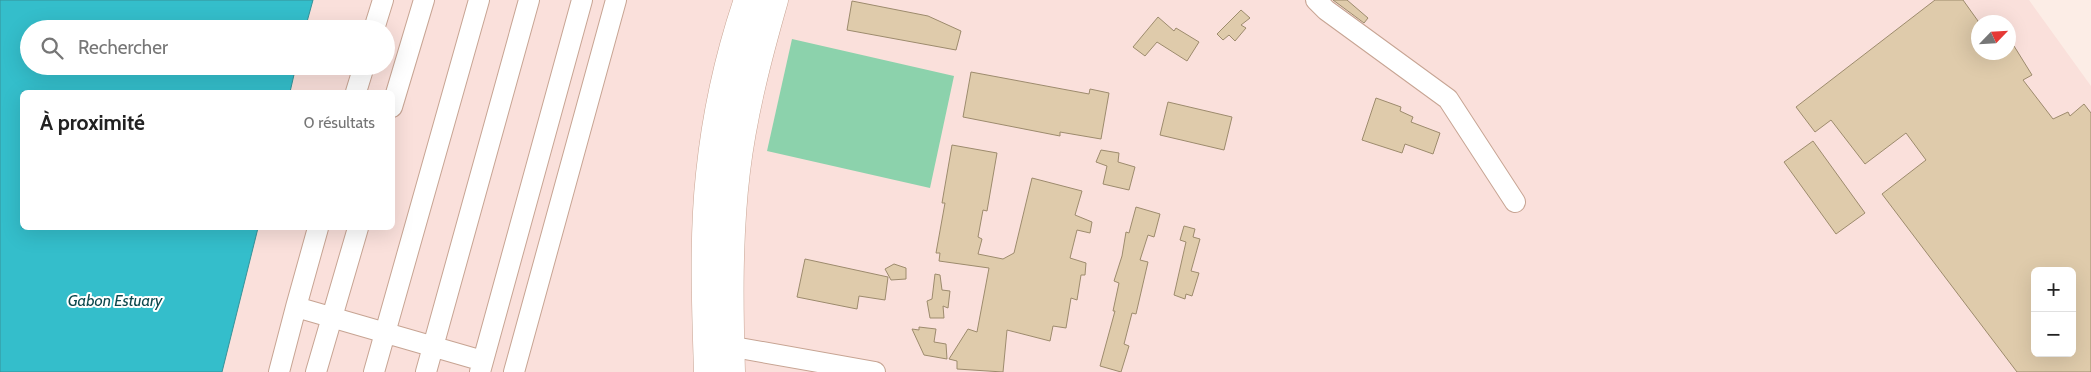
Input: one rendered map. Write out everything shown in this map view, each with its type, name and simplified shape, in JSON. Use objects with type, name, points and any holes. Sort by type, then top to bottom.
[{"type":"highway","points":[[723,354],[707,219],[710,175],[716,125],[738,29],[748,0]]},
{"type":"highway","points":[[708,372],[723,354],[736,171],[757,58],[774,0]]},
{"type":"lane","points":[[376,20],[382,0]]},
{"type":"lane","points":[[395,97],[424,0]]},
{"type":"lane","points":[[374,372],[479,0]]},
{"type":"lane","points":[[426,372],[530,0]]},
{"type":"lane","points":[[296,307],[433,347],[481,367],[582,0]]},
{"type":"lane","points":[[514,372],[616,0]]},
{"type":"lane","points":[[1316,0],[1326,10],[1448,99],[1515,202]]},
{"type":"lane","points":[[357,90],[361,75]]},
{"type":"lane","points":[[279,372],[317,230]]},
{"type":"lane","points":[[316,372],[357,230]]},
{"type":"lane","points":[[723,354],[876,372]]},
{"type":"shaded area","points":[[313,0],[2029,0],[2091,86],[2091,372],[222,372],[258,230],[395,230],[395,90],[290,90],[294,75],[395,75],[395,20],[307,20]]},
{"type":"green space","points":[[792,39],[954,76],[930,188],[767,151]]},
{"type":"water","name":"Gabon Estuary","points":[[0,0],[313,0],[307,20],[20,20],[20,75],[294,75],[290,90],[20,90],[20,230],[258,230],[222,372],[0,372]]},
{"type":"building","points":[[1333,0],[1347,0],[1368,18],[1364,23]]},
{"type":"building","points":[[1935,0],[1963,0],[1974,15],[1971,15],[1971,60],[2016,60],[2016,49],[2032,75],[2023,80],[2053,119],[2068,112],[2070,116],[2084,104],[2091,113],[2091,372],[2017,372],[1882,194],[1926,160],[1906,133],[1865,164],[1831,120],[1815,132],[1796,107]]},
{"type":"building","points":[[852,1],[928,16],[961,31],[956,50],[847,30]]},
{"type":"building","points":[[1241,10],[1250,18],[1241,25],[1246,28],[1235,41],[1229,35],[1223,40],[1217,34]]},
{"type":"building","points":[[1158,17],[1174,31],[1176,28],[1199,42],[1187,61],[1157,42],[1145,56],[1133,47]]},
{"type":"building","points":[[971,72],[1089,94],[1090,89],[1109,93],[1101,139],[1060,132],[1060,136],[963,117]]},
{"type":"building","points":[[1376,98],[1401,107],[1400,111],[1413,117],[1411,122],[1440,133],[1433,154],[1405,144],[1402,153],[1362,140]]},
{"type":"building","points":[[1168,102],[1232,117],[1224,150],[1160,135]]},
{"type":"building","points":[[1813,141],[1865,213],[1836,234],[1784,162]]},
{"type":"building","points":[[952,145],[997,153],[987,211],[983,210],[978,237],[982,239],[978,254],[1003,259],[1014,253],[1032,178],[1082,191],[1075,215],[1092,222],[1090,233],[1077,230],[1070,258],[1086,263],[1085,275],[1081,275],[1077,300],[1071,298],[1066,328],[1053,326],[1050,341],[1007,330],[1003,372],[957,369],[957,361],[949,359],[968,329],[977,332],[989,268],[939,261],[940,253],[936,253],[945,203],[942,203]]},
{"type":"building","points":[[1101,150],[1119,153],[1118,162],[1135,167],[1129,190],[1103,184],[1107,166],[1096,162]]},
{"type":"building","points":[[1136,207],[1160,214],[1154,237],[1148,235],[1140,260],[1148,262],[1136,314],[1132,313],[1124,344],[1129,346],[1121,372],[1100,366],[1115,311],[1113,311],[1119,283],[1114,281],[1122,256],[1126,232],[1129,233]]},
{"type":"building","points":[[1184,226],[1195,229],[1193,237],[1200,239],[1191,271],[1199,273],[1192,296],[1186,294],[1185,299],[1174,295],[1186,242],[1180,240]]},
{"type":"building","points":[[805,259],[888,277],[885,300],[859,296],[857,309],[797,297]]},
{"type":"building","points":[[894,264],[906,268],[906,279],[891,280],[885,269]]},
{"type":"building","points":[[935,274],[940,275],[942,290],[950,291],[948,308],[943,306],[944,318],[930,318],[927,301],[932,299]]},
{"type":"building","points":[[919,327],[936,329],[934,342],[946,344],[947,359],[924,355],[912,329],[919,330]]}]
